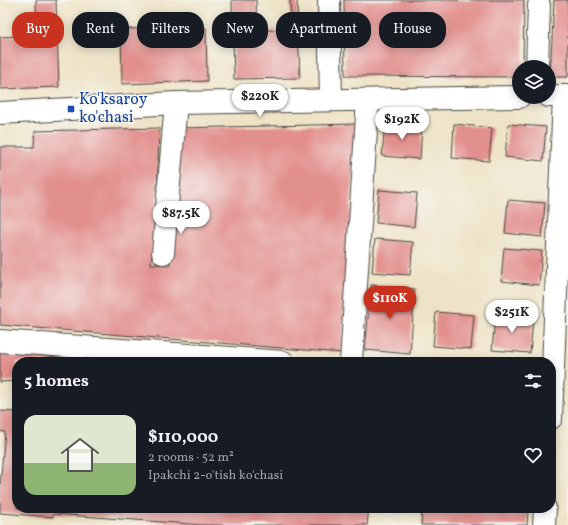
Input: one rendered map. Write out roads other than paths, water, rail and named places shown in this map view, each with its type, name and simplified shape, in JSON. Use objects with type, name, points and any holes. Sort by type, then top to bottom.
[{"type":"street","points":[[329,0],[331,100]]},
{"type":"street","points":[[537,60],[539,5]]},
{"type":"street","points":[[557,374],[562,298],[560,96]]},
{"type":"street","points":[[0,113],[176,103],[512,97]]},
{"type":"street","points":[[351,357],[368,100]]},
{"type":"street","points":[[164,252],[176,103]]},
{"type":"street","points":[[0,341],[216,357]]},
{"type":"street","points":[[544,525],[545,513]]},
{"type":"place","name":"Ko'ksaroy ko'chasi","points":[[71,109]]}]
